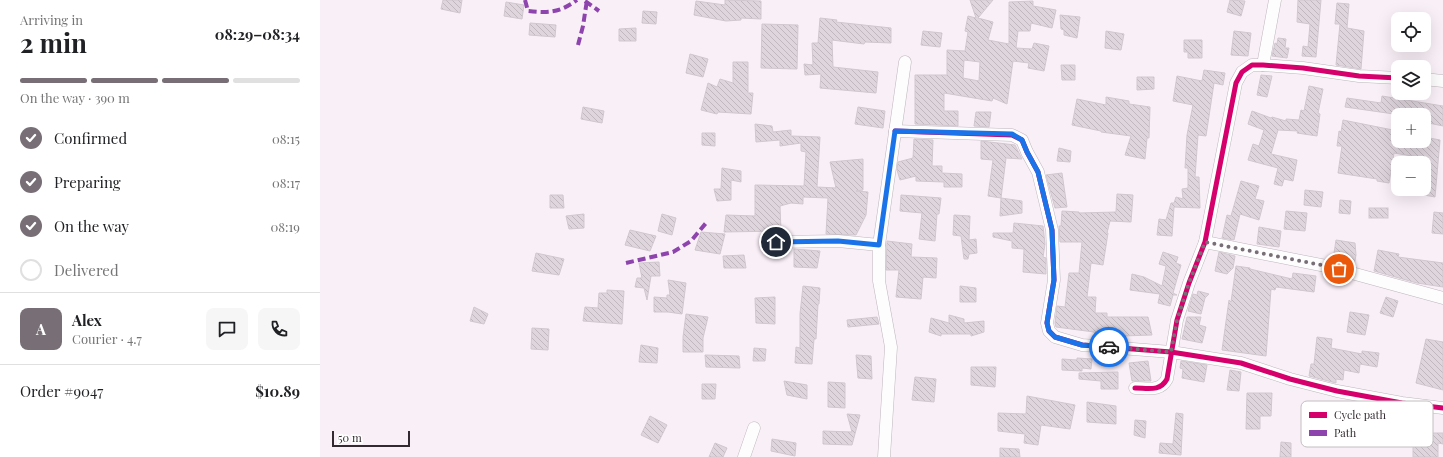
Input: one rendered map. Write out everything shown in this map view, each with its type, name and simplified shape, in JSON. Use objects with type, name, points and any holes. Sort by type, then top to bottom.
[{"type":"street","points":[[1263,65],[1275,0]]},
{"type":"street","points":[[884,457],[891,347],[879,281],[879,245],[905,62]]},
{"type":"street","points":[[1135,388],[1156,389],[1164,385],[1167,379],[1177,320],[1189,283],[1205,242],[1236,83],[1242,72],[1252,66],[1263,65],[1303,68],[1359,76],[1391,78]]},
{"type":"street","points":[[1431,80],[1443,80]]},
{"type":"street","points":[[895,131],[1012,134],[1022,140],[1038,172],[1052,230],[1054,280],[1047,323],[1049,331],[1055,337],[1082,345],[1171,352],[1241,363],[1290,380],[1337,391],[1391,401]]},
{"type":"street","points":[[776,242],[838,241],[879,245]]},
{"type":"street","points":[[1205,242],[1326,266],[1443,298]]},
{"type":"street","points":[[1433,407],[1443,408]]},
{"type":"street","points":[[744,457],[754,428]]},
{"type":"building","points":[[443,0],[462,0],[460,13],[441,9]]},
{"type":"building","points":[[725,0],[761,1],[761,19],[741,18],[741,20],[726,21],[694,15],[696,1],[725,5]]},
{"type":"building","points":[[970,0],[993,0],[978,18],[993,22],[988,40],[1009,44],[1009,2],[1033,1],[1033,6],[1056,10],[1052,28],[1031,23],[1030,31],[1018,31],[1016,48],[1032,49],[1034,43],[1049,46],[1044,71],[1028,68],[1029,63],[1013,61],[1007,104],[993,98],[992,101],[944,93],[944,111],[958,111],[958,126],[915,124],[915,75],[947,75],[947,50],[965,51],[968,32],[965,31],[968,16],[976,18]],"holes":[[[964,60],[980,62],[979,81],[963,78]]]},
{"type":"building","points":[[1230,0],[1245,1],[1241,16],[1227,12]]},
{"type":"building","points":[[1298,0],[1321,0],[1316,57],[1302,56],[1303,46],[1308,47],[1310,24],[1297,22]]},
{"type":"building","points":[[506,2],[524,5],[522,19],[504,16]]},
{"type":"building","points":[[1337,3],[1349,4],[1347,28],[1364,31],[1361,69],[1336,65],[1340,24],[1335,24]]},
{"type":"building","points":[[643,11],[657,12],[656,24],[642,23]]},
{"type":"building","points":[[1060,15],[1080,17],[1077,38],[1064,35],[1064,30],[1061,29]]},
{"type":"building","points":[[820,18],[837,20],[836,22],[891,28],[891,43],[865,42],[864,44],[832,40],[833,67],[878,72],[876,93],[820,88],[821,74],[805,75],[804,64],[813,65],[812,43],[818,43]]},
{"type":"building","points":[[530,23],[556,25],[555,37],[529,35]]},
{"type":"building","points":[[762,24],[798,25],[797,69],[761,68]]},
{"type":"building","points":[[636,28],[636,41],[619,41],[619,29]]},
{"type":"building","points":[[923,31],[942,33],[940,47],[921,45]]},
{"type":"building","points":[[1106,31],[1124,34],[1121,50],[1105,48]]},
{"type":"building","points":[[1234,31],[1251,33],[1248,56],[1231,55]]},
{"type":"building","points":[[1278,38],[1286,39],[1285,48],[1289,48],[1287,58],[1272,56],[1275,43],[1277,44]]},
{"type":"building","points":[[1184,40],[1202,40],[1202,58],[1188,58],[1188,52],[1184,52]]},
{"type":"building","points":[[690,54],[708,59],[703,77],[686,73]]},
{"type":"building","points":[[733,62],[748,62],[748,93],[753,93],[751,114],[718,112],[717,114],[701,110],[708,83],[717,87],[720,79],[733,83]]},
{"type":"building","points":[[1061,65],[1075,65],[1075,80],[1062,80]]},
{"type":"building","points":[[1204,70],[1225,73],[1223,85],[1214,83],[1206,136],[1198,135],[1195,177],[1199,177],[1200,208],[1174,207],[1172,236],[1157,235],[1159,219],[1166,220],[1171,203],[1174,203],[1176,197],[1183,199],[1182,189],[1188,188],[1188,168],[1185,168],[1187,135],[1193,105],[1173,101],[1177,76],[1202,81]]},
{"type":"building","points":[[1261,75],[1272,76],[1267,97],[1257,95]]},
{"type":"building","points":[[1137,77],[1154,77],[1154,89],[1137,90]]},
{"type":"building","points":[[1309,86],[1323,89],[1318,113],[1320,114],[1317,136],[1297,133],[1298,131],[1278,130],[1271,154],[1297,160],[1293,181],[1284,179],[1282,186],[1274,184],[1278,168],[1248,160],[1253,144],[1259,146],[1264,130],[1248,124],[1252,111],[1271,118],[1286,121],[1286,119],[1299,120],[1301,110],[1304,111]]},
{"type":"building","points":[[1382,96],[1391,97],[1391,100],[1406,100],[1443,106],[1443,126],[1431,123],[1431,108],[1391,108],[1391,114],[1345,107],[1347,98],[1381,103]]},
{"type":"building","points":[[1106,97],[1129,101],[1129,104],[1150,107],[1149,138],[1147,138],[1145,159],[1125,155],[1131,136],[1101,132],[1072,125],[1077,99],[1106,105]]},
{"type":"building","points":[[583,107],[604,111],[602,123],[581,119]]},
{"type":"building","points":[[858,107],[885,111],[883,128],[855,124]]},
{"type":"building","points":[[976,112],[991,112],[989,127],[974,126]]},
{"type":"building","points":[[1343,120],[1391,130],[1391,148],[1431,148],[1431,138],[1440,140],[1435,197],[1430,196],[1431,196],[1431,156],[1412,156],[1394,153],[1394,156],[1391,156],[1389,183],[1377,181],[1377,179],[1338,173],[1342,146],[1337,146],[1339,131],[1341,132]]},
{"type":"building","points":[[755,124],[772,126],[773,132],[791,130],[791,136],[820,137],[817,187],[836,188],[830,162],[863,159],[863,190],[856,191],[868,192],[866,215],[856,235],[826,234],[828,198],[803,197],[803,204],[791,203],[780,206],[781,231],[724,232],[726,215],[755,216],[755,185],[804,186],[806,152],[801,151],[801,143],[780,146],[780,140],[756,142]]},
{"type":"building","points":[[702,133],[715,133],[715,146],[702,145]]},
{"type":"building","points":[[914,139],[933,140],[932,166],[942,166],[942,173],[962,174],[962,187],[944,187],[944,182],[916,181],[916,176],[900,180],[897,170],[898,162],[913,158]]},
{"type":"building","points":[[981,141],[1015,145],[1022,159],[1006,158],[1001,198],[988,196],[993,160],[981,159]]},
{"type":"building","points":[[1059,148],[1071,151],[1070,162],[1057,161]]},
{"type":"building","points":[[722,168],[741,171],[741,182],[731,180],[731,200],[717,201],[714,189],[721,189]]},
{"type":"building","points":[[1062,173],[1067,207],[1055,208],[1046,175]]},
{"type":"building","points":[[1241,181],[1259,186],[1255,199],[1264,201],[1259,220],[1240,214],[1234,240],[1222,238],[1227,215],[1231,216]]},
{"type":"building","points":[[1305,190],[1323,192],[1321,207],[1304,205]]},
{"type":"building","points":[[1117,194],[1133,195],[1131,222],[1110,221],[1103,265],[1091,263],[1087,297],[1096,297],[1095,313],[1107,313],[1107,317],[1148,317],[1152,335],[1122,336],[1123,341],[1096,339],[1094,332],[1056,327],[1055,323],[1057,306],[1065,307],[1069,273],[1079,273],[1082,242],[1060,242],[1059,226],[1061,226],[1062,211],[1079,213],[1116,212]]},
{"type":"building","points":[[550,195],[563,195],[564,208],[550,208]]},
{"type":"building","points":[[901,195],[941,198],[939,214],[937,214],[935,241],[919,239],[922,213],[900,211]]},
{"type":"building","points":[[1001,198],[1022,201],[1022,213],[1000,216]]},
{"type":"building","points":[[1340,200],[1351,201],[1350,214],[1339,213]]},
{"type":"building","points":[[1369,208],[1388,208],[1388,218],[1369,218]]},
{"type":"building","points":[[1286,211],[1307,213],[1305,231],[1284,229]]},
{"type":"building","points":[[1434,212],[1443,213],[1443,234],[1432,233]]},
{"type":"building","points":[[584,214],[584,228],[569,229],[566,216]]},
{"type":"building","points":[[662,214],[676,218],[672,235],[658,231]]},
{"type":"building","points":[[954,215],[970,216],[969,240],[976,239],[977,253],[969,254],[968,259],[964,259],[961,236],[953,235]]},
{"type":"building","points":[[1014,223],[1043,226],[1045,244],[1043,257],[1046,258],[1046,274],[1023,272],[1024,249],[1012,248],[1012,241],[993,237],[993,233],[1013,233]]},
{"type":"building","points":[[1259,227],[1281,231],[1279,247],[1257,244]]},
{"type":"building","points":[[630,230],[656,236],[650,251],[625,245]]},
{"type":"building","points":[[701,232],[725,234],[720,254],[695,250]]},
{"type":"building","points":[[1336,240],[1355,243],[1356,255],[1354,266],[1333,260]]},
{"type":"building","points":[[887,241],[912,244],[911,257],[937,258],[936,278],[923,277],[921,299],[896,297],[899,270],[886,270]]},
{"type":"building","points":[[794,249],[820,251],[817,268],[794,267]]},
{"type":"building","points":[[1378,250],[1399,254],[1398,257],[1443,263],[1443,287],[1417,283],[1374,271]]},
{"type":"building","points":[[1163,252],[1178,257],[1176,263],[1181,265],[1173,293],[1177,295],[1173,295],[1170,306],[1158,303],[1160,294],[1130,290],[1132,274],[1144,277],[1162,286],[1166,266],[1159,264]]},
{"type":"building","points":[[1219,252],[1235,256],[1233,268],[1227,274],[1215,271]]},
{"type":"building","points":[[536,253],[564,259],[559,275],[532,271]]},
{"type":"building","points":[[744,255],[746,268],[724,268],[723,256]]},
{"type":"building","points":[[659,262],[660,276],[651,276],[647,300],[644,288],[635,287],[637,278],[642,278],[639,263]]},
{"type":"building","points":[[1236,266],[1250,268],[1292,279],[1293,273],[1316,276],[1314,292],[1276,287],[1275,290],[1271,289],[1266,356],[1222,350],[1229,300],[1231,302]]},
{"type":"building","points":[[668,280],[686,283],[682,314],[654,312],[654,297],[667,298],[667,295],[670,295]]},
{"type":"building","points":[[803,286],[820,288],[816,339],[814,339],[812,364],[795,363],[796,347],[800,348],[800,314]]},
{"type":"building","points":[[960,286],[976,288],[976,302],[960,302]]},
{"type":"building","points":[[607,290],[624,291],[622,324],[583,321],[585,307],[598,308],[599,293],[607,293]]},
{"type":"building","points":[[1198,291],[1209,294],[1205,298],[1201,314],[1188,311],[1193,294],[1197,295]]},
{"type":"building","points":[[775,297],[775,324],[756,323],[755,298]]},
{"type":"building","points":[[1386,297],[1398,301],[1393,317],[1380,313]]},
{"type":"building","points":[[474,307],[488,314],[484,324],[470,321]]},
{"type":"building","points":[[1350,312],[1369,315],[1365,335],[1347,332]]},
{"type":"building","points":[[686,314],[708,317],[703,338],[703,352],[683,352]]},
{"type":"building","points":[[949,315],[964,319],[964,323],[984,321],[984,332],[971,336],[971,334],[941,334],[941,336],[929,332],[931,318],[949,323]]},
{"type":"building","points":[[877,317],[879,324],[848,327],[847,320]]},
{"type":"building","points":[[1187,317],[1201,317],[1199,325],[1206,327],[1202,343],[1182,339]]},
{"type":"building","points":[[532,328],[549,329],[548,350],[531,349]]},
{"type":"building","points":[[1317,337],[1332,339],[1331,348],[1362,354],[1362,351],[1379,353],[1377,367],[1360,364],[1359,373],[1344,370],[1343,380],[1336,379],[1336,383],[1309,376],[1311,364],[1314,364]]},
{"type":"building","points":[[1426,339],[1443,342],[1443,390],[1416,383]]},
{"type":"building","points":[[641,345],[658,348],[657,363],[639,362]]},
{"type":"building","points":[[754,348],[766,349],[765,361],[753,361]]},
{"type":"building","points":[[705,355],[739,356],[740,368],[706,367]]},
{"type":"building","points":[[856,355],[871,356],[872,379],[858,378]]},
{"type":"building","points":[[1077,358],[1092,359],[1091,369],[1082,368],[1082,371],[1062,370],[1062,359],[1077,360]]},
{"type":"building","points":[[1148,361],[1151,381],[1132,381],[1129,363]]},
{"type":"building","points":[[1181,361],[1207,365],[1204,382],[1182,378],[1183,369],[1180,368]]},
{"type":"building","points":[[971,367],[996,367],[995,387],[971,385]]},
{"type":"building","points":[[1230,370],[1241,372],[1239,391],[1227,390]]},
{"type":"building","points":[[1118,372],[1118,389],[1101,389],[1101,381],[1079,379],[1079,373]]},
{"type":"building","points":[[915,377],[936,379],[934,402],[912,400]]},
{"type":"building","points":[[784,381],[807,385],[807,399],[787,395]]},
{"type":"building","points":[[828,382],[845,383],[845,408],[828,407]]},
{"type":"building","points":[[702,384],[716,384],[715,399],[702,399]]},
{"type":"building","points":[[1247,393],[1272,393],[1271,416],[1260,416],[1260,429],[1246,429]]},
{"type":"building","points":[[1027,396],[1075,405],[1070,429],[1041,425],[1038,445],[1024,443],[1025,434],[998,431],[998,413],[1026,414]]},
{"type":"building","points":[[1087,402],[1116,406],[1116,424],[1087,422]]},
{"type":"building","points":[[1176,413],[1183,414],[1181,455],[1159,453],[1160,443],[1173,444]]},
{"type":"building","points":[[847,414],[860,415],[852,445],[823,444],[823,431],[852,432]]},
{"type":"building","points":[[650,416],[667,425],[658,443],[641,435]]},
{"type":"building","points":[[1135,420],[1146,421],[1145,438],[1134,435]]},
{"type":"building","points":[[1433,433],[1443,433],[1443,444],[1438,443],[1438,457],[1413,457],[1413,447],[1433,447]]},
{"type":"building","points":[[772,439],[796,443],[795,456],[771,451]]},
{"type":"building","points":[[1281,442],[1291,443],[1291,457],[1280,457]]},
{"type":"building","points":[[715,443],[727,448],[723,457],[709,457]]},
{"type":"building","points":[[1000,448],[1019,449],[1020,457],[1000,457]]},
{"type":"marked path","points":[[525,0],[528,11],[542,12],[559,10],[577,0]]},
{"type":"marked path","points":[[578,45],[587,0]]},
{"type":"marked path","points":[[585,1],[599,11]]},
{"type":"marked path","points":[[626,263],[673,252],[691,241],[706,223]]},
{"type":"cycle path","points":[[1135,388],[1157,388],[1167,379],[1177,320],[1189,283],[1205,242],[1236,83],[1242,72],[1252,65],[1263,65],[1303,68],[1359,76],[1391,78]]},
{"type":"cycle path","points":[[895,131],[1012,135],[1022,140],[1038,172],[1052,230],[1054,280],[1047,323],[1049,331],[1055,337],[1082,345],[1171,352],[1241,363],[1290,379],[1337,391],[1391,401]]},
{"type":"cycle path","points":[[1433,407],[1443,408]]},
{"type":"way so far","points":[[1109,347],[1171,352],[1177,320],[1189,283],[1205,242],[1339,269]]},
{"type":"route","points":[[776,242],[838,241],[879,245],[895,131],[1012,134],[1022,140],[1038,172],[1050,219],[1054,258],[1054,280],[1047,323],[1049,331],[1055,337],[1082,345],[1109,347]]}]
